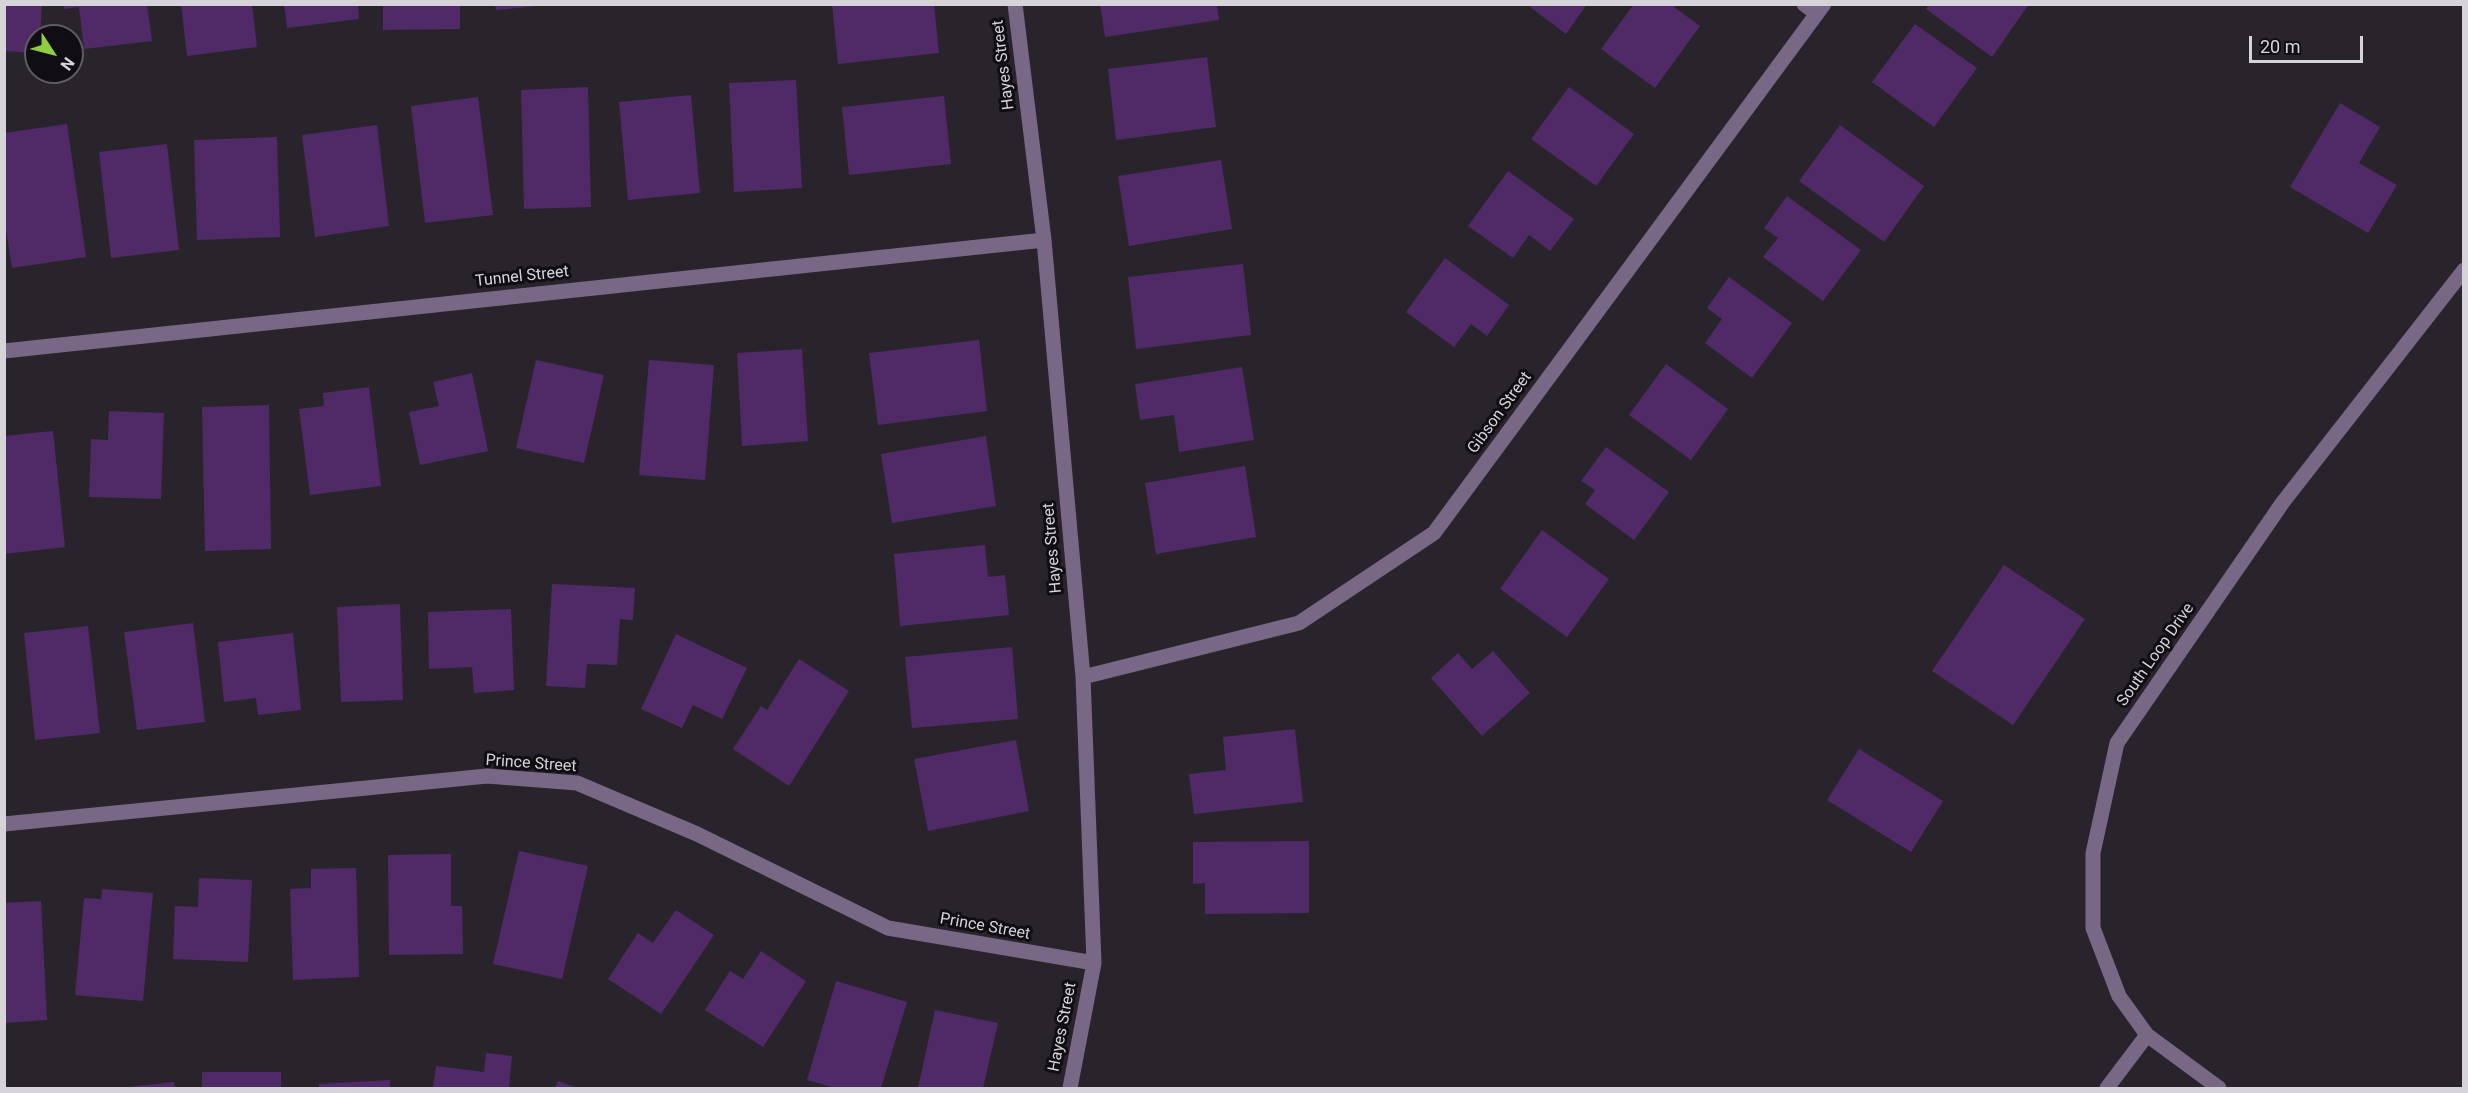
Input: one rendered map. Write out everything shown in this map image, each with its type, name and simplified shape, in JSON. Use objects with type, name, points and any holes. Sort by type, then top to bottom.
[{"type":"street","name":"Hayes Street","points":[[1015,4],[1044,240],[1083,676],[1094,963],[1070,1089]]},
{"type":"street","points":[[1804,4],[1821,9]]},
{"type":"street","name":"Gibson Street","points":[[1083,676],[1299,622],[1434,533],[1821,9]]},
{"type":"street","name":"Tunnel Street","points":[[4,351],[1044,240]]},
{"type":"street","name":"South Loop Drive","points":[[2219,1089],[2147,1035],[2119,996],[2093,928],[2093,853],[2117,743],[2283,502],[2463,270]]},
{"type":"street","name":"Prince Street","points":[[4,824],[487,776],[577,783],[697,834],[888,928],[1094,963]]},
{"type":"street","points":[[2107,1089],[2147,1035]]},
{"type":"building","points":[[4,4],[42,4],[41,24],[24,24],[24,52],[4,51]]},
{"type":"building","points":[[181,4],[252,4],[257,47],[187,56]]},
{"type":"building","points":[[284,4],[358,4],[359,19],[287,28]]},
{"type":"building","points":[[383,4],[460,4],[460,29],[383,30]]},
{"type":"building","points":[[495,4],[537,4],[537,6],[496,10]]},
{"type":"building","points":[[832,4],[934,4],[939,53],[838,64]]},
{"type":"building","points":[[1100,4],[1217,4],[1219,20],[1105,37]]},
{"type":"building","points":[[1526,4],[1587,4],[1566,34]]},
{"type":"building","points":[[1634,4],[1676,4],[1674,7],[1700,26],[1655,88],[1601,49]]},
{"type":"building","points":[[1929,4],[2029,4],[1992,57],[1926,9]]},
{"type":"building","points":[[64,5],[147,5],[152,41],[84,49],[84,24],[81,24],[79,7],[64,9]]},
{"type":"building","points":[[1915,24],[1977,68],[1934,127],[1872,82]]},
{"type":"building","points":[[1207,57],[1216,127],[1116,140],[1108,69]]},
{"type":"building","points":[[796,80],[802,188],[734,192],[729,83]]},
{"type":"building","points":[[588,87],[591,207],[524,209],[521,90]]},
{"type":"building","points":[[1569,87],[1634,134],[1596,186],[1531,139]]},
{"type":"building","points":[[691,95],[700,193],[628,200],[619,102]]},
{"type":"building","points":[[944,96],[951,164],[849,175],[842,107]]},
{"type":"building","points":[[478,97],[493,215],[425,223],[411,106]]},
{"type":"building","points":[[2340,103],[2380,127],[2359,163],[2397,185],[2368,233],[2290,187]]},
{"type":"building","points":[[67,124],[86,257],[12,268],[4,216],[4,133]]},
{"type":"building","points":[[377,125],[389,226],[315,237],[302,135]]},
{"type":"building","points":[[1840,125],[1924,186],[1884,242],[1799,181]]},
{"type":"building","points":[[277,137],[280,237],[197,240],[194,140]]},
{"type":"building","points":[[167,144],[179,250],[111,258],[99,152]]},
{"type":"building","points":[[1221,160],[1232,229],[1129,246],[1118,176]]},
{"type":"building","points":[[1508,171],[1574,219],[1550,251],[1529,235],[1513,258],[1468,226]]},
{"type":"building","points":[[1787,196],[1861,250],[1823,301],[1763,257],[1778,238],[1764,228]]},
{"type":"building","points":[[1445,258],[1509,305],[1487,336],[1471,324],[1454,347],[1406,312]]},
{"type":"building","points":[[1243,264],[1251,335],[1136,349],[1128,277]]},
{"type":"building","points":[[1729,277],[1792,323],[1752,378],[1705,343],[1722,319],[1707,308]]},
{"type":"building","points":[[979,340],[987,411],[878,425],[869,353]]},
{"type":"building","points":[[802,349],[808,441],[742,446],[737,353]]},
{"type":"building","points":[[536,360],[604,375],[584,463],[516,448]]},
{"type":"building","points":[[649,360],[714,365],[705,480],[639,475]]},
{"type":"building","points":[[1666,364],[1728,409],[1691,460],[1629,415]]},
{"type":"building","points":[[1242,367],[1254,440],[1179,452],[1174,415],[1140,420],[1135,384]]},
{"type":"building","points":[[472,373],[488,451],[420,465],[409,412],[439,406],[433,382]]},
{"type":"building","points":[[369,387],[381,486],[310,495],[299,409],[324,406],[323,393]]},
{"type":"building","points":[[269,405],[271,549],[205,551],[202,407]]},
{"type":"building","points":[[109,411],[164,413],[161,499],[89,497],[91,439],[108,440]]},
{"type":"building","points":[[53,431],[65,547],[4,554],[4,436]]},
{"type":"building","points":[[986,436],[996,506],[892,523],[881,454]]},
{"type":"building","points":[[1606,447],[1669,492],[1634,540],[1585,504],[1595,490],[1581,481]]},
{"type":"building","points":[[1245,466],[1256,537],[1156,554],[1145,483]]},
{"type":"building","points":[[1542,530],[1609,579],[1567,637],[1500,589]]},
{"type":"building","points":[[985,545],[988,577],[1005,575],[1009,615],[900,626],[894,554]]},
{"type":"building","points":[[2004,565],[2085,619],[2013,725],[1932,671]]},
{"type":"building","points":[[552,584],[635,588],[633,620],[620,619],[617,665],[587,664],[585,688],[546,686]]},
{"type":"building","points":[[400,604],[403,700],[341,702],[337,607]]},
{"type":"building","points":[[511,609],[514,690],[474,693],[472,667],[429,669],[428,612]]},
{"type":"building","points":[[193,623],[205,722],[137,730],[124,632]]},
{"type":"building","points":[[88,626],[100,733],[35,740],[24,633]]},
{"type":"building","points":[[293,633],[301,710],[258,715],[256,698],[224,702],[218,642]]},
{"type":"building","points":[[676,634],[747,668],[722,719],[693,705],[682,728],[641,709]]},
{"type":"building","points":[[1012,647],[1018,719],[912,728],[905,657]]},
{"type":"building","points":[[1493,651],[1530,693],[1482,736],[1431,678],[1458,653],[1472,669]]},
{"type":"building","points":[[799,659],[849,691],[789,786],[733,749],[761,706],[767,710]]},
{"type":"building","points":[[1295,729],[1303,802],[1194,814],[1189,774],[1226,770],[1223,737]]},
{"type":"building","points":[[1016,740],[1029,811],[928,831],[914,759]]},
{"type":"building","points":[[1859,749],[1943,801],[1911,852],[1827,800]]},
{"type":"building","points":[[1309,841],[1309,913],[1205,914],[1205,883],[1193,884],[1193,842]]},
{"type":"building","points":[[519,851],[588,866],[562,979],[493,964]]},
{"type":"building","points":[[451,854],[451,906],[462,906],[463,954],[389,955],[388,855]]},
{"type":"building","points":[[356,868],[359,977],[293,980],[290,889],[311,888],[311,869]]},
{"type":"building","points":[[199,878],[252,880],[248,962],[173,959],[175,906],[198,907]]},
{"type":"building","points":[[102,889],[153,893],[143,1001],[75,995],[84,898],[101,899]]},
{"type":"building","points":[[41,901],[47,1020],[4,1023],[4,903]]},
{"type":"building","points":[[676,910],[714,935],[661,1014],[608,979],[638,933],[653,943]]},
{"type":"building","points":[[761,951],[806,981],[763,1047],[705,1010],[730,971],[743,979]]},
{"type":"building","points":[[836,981],[907,1002],[881,1088],[835,1088],[807,1080]]},
{"type":"building","points":[[935,1010],[998,1023],[983,1088],[918,1088]]},
{"type":"building","points":[[486,1053],[512,1056],[509,1088],[433,1088],[436,1066],[484,1072]]},
{"type":"building","points":[[202,1072],[281,1072],[281,1088],[202,1088]]},
{"type":"building","points":[[390,1080],[390,1088],[319,1088],[319,1084]]},
{"type":"building","points":[[558,1081],[577,1088],[555,1088]]},
{"type":"building","points":[[174,1082],[175,1088],[128,1088],[128,1087]]}]
